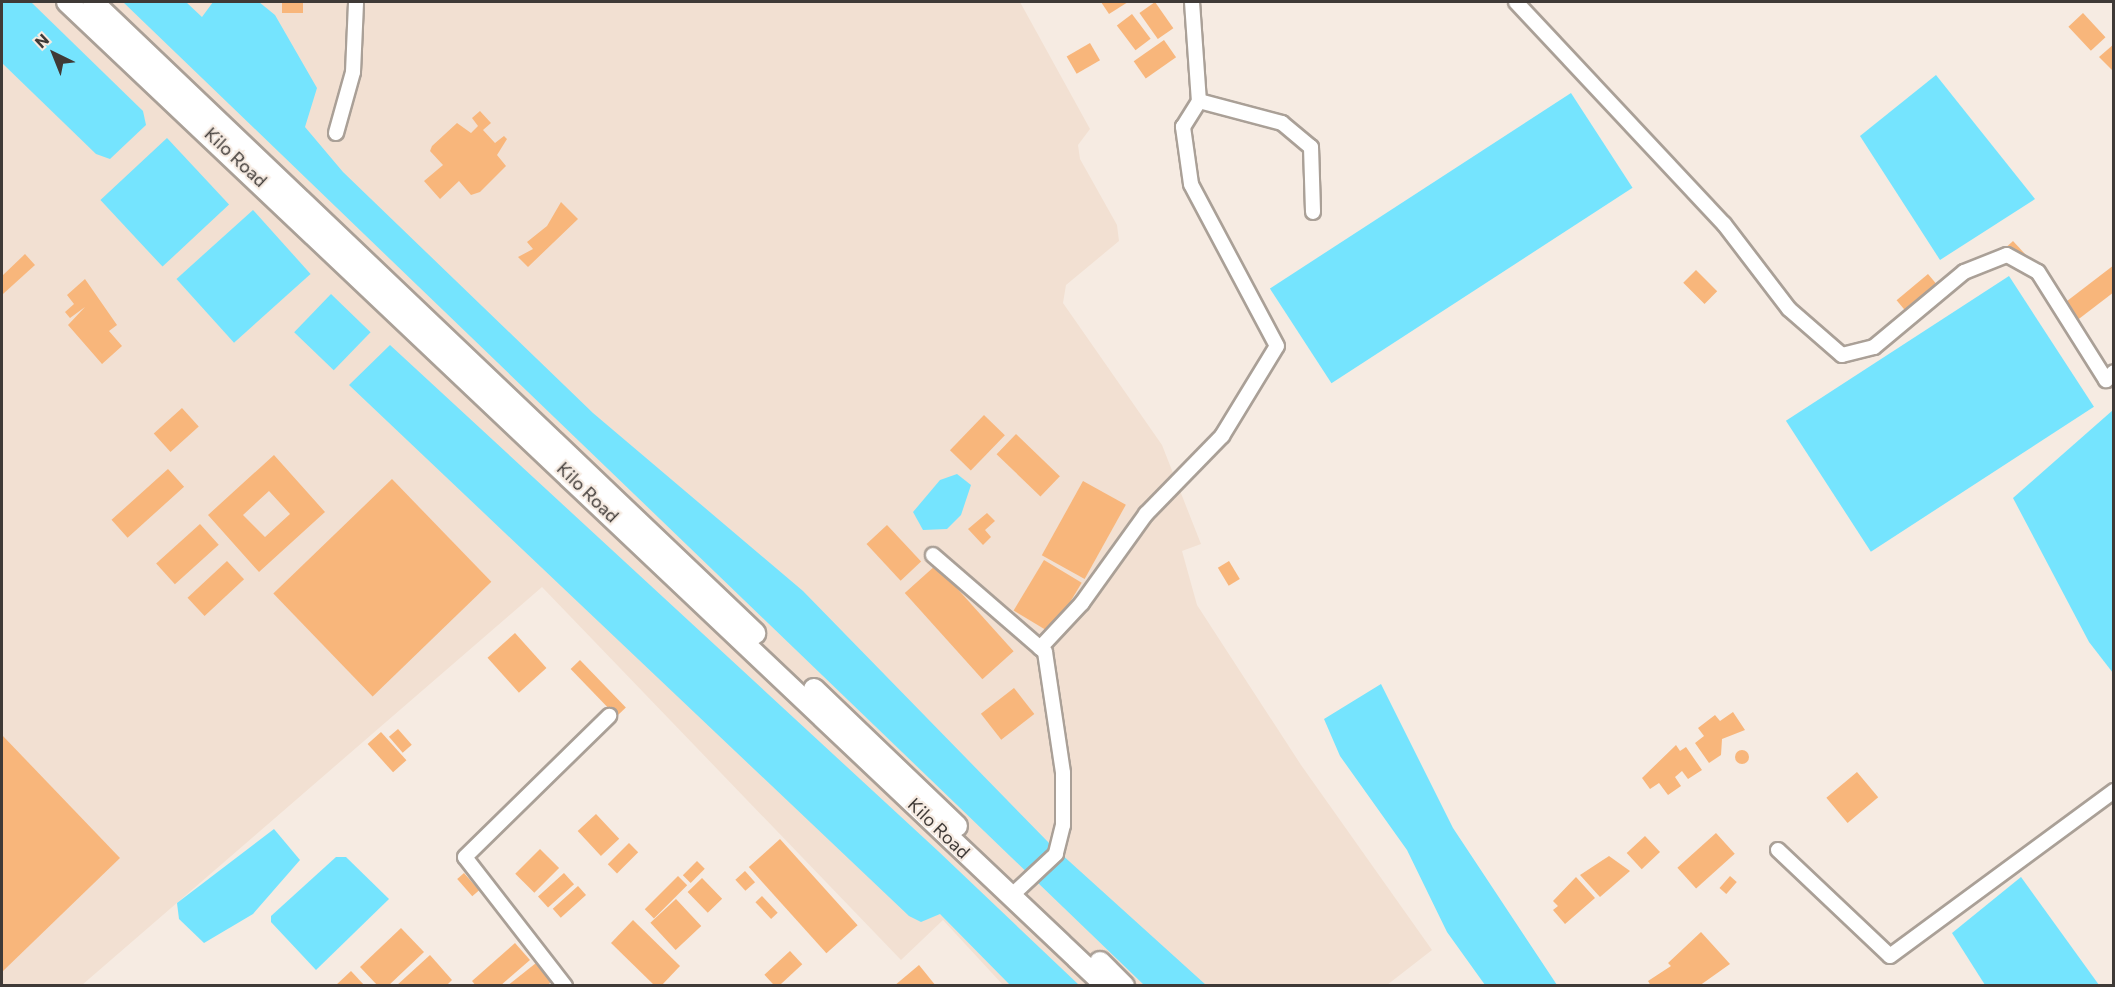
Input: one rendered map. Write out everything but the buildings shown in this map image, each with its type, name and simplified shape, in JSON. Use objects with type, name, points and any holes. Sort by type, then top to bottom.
[{"type":"street","name":"Kilo Road","points":[[68,2],[1016,892],[1124,986]]},
{"type":"street","name":"Kilo Road","points":[[93,2],[1016,892],[1106,986]]},
{"type":"street","points":[[336,134],[352,72],[356,2]]},
{"type":"street","points":[[1040,648],[1082,603],[1146,514],[1222,436],[1277,346],[1191,184],[1183,127],[1198,101],[1192,2]]},
{"type":"street","points":[[1515,2],[1724,224],[1789,309],[1842,355],[1874,346],[1964,272],[2007,255],[2038,272],[2106,380],[2114,372]]},
{"type":"street","points":[[1198,101],[1282,123],[1311,147],[1313,212]]},
{"type":"street","points":[[933,555],[1040,648],[1061,756],[1064,817],[1056,854],[1016,892]]},
{"type":"street","points":[[565,986],[465,857],[609,716]]},
{"type":"street","points":[[1778,850],[1890,956],[2114,791]]},
{"type":"shaded area","points":[[2,2],[1020,2],[1090,129],[1078,145],[1080,159],[1117,225],[1119,241],[1066,285],[1063,303],[1162,445],[1201,544],[1182,551],[1197,605],[1301,765],[1432,950],[1387,985],[1003,985],[943,920],[901,960],[542,587],[82,985],[2,986]]},
{"type":"water","points":[[2,2],[31,2],[143,111],[146,125],[110,159],[96,154],[2,63]]},
{"type":"water","points":[[123,2],[186,2],[202,17],[213,2],[259,2],[275,15],[317,88],[305,127],[343,172],[593,413],[803,591],[1049,843],[1206,985],[1144,985]]},
{"type":"water","points":[[1936,75],[2035,199],[1940,260],[1860,136]]},
{"type":"water","points":[[1571,93],[1633,188],[1331,383],[1270,289]]},
{"type":"water","points":[[167,138],[229,205],[163,267],[100,200]]},
{"type":"water","points":[[253,210],[311,274],[234,343],[176,279]]},
{"type":"water","points":[[2009,276],[2094,407],[1871,552],[1786,421]]},
{"type":"water","points":[[331,294],[371,332],[334,370],[294,332]]},
{"type":"water","points":[[390,345],[938,851],[1079,985],[1010,985],[940,914],[921,922],[909,916],[349,385]]},
{"type":"water","points":[[2113,410],[2113,673],[2089,642],[2013,498]]},
{"type":"water","points":[[957,474],[971,485],[961,515],[947,529],[923,530],[913,512],[940,480]]},
{"type":"water","points":[[1381,684],[1453,828],[1557,985],[1485,985],[1447,932],[1407,850],[1340,756],[1324,719]]},
{"type":"water","points":[[274,829],[300,860],[253,914],[204,943],[179,919],[177,903]]},
{"type":"water","points":[[336,857],[346,857],[389,899],[316,970],[271,922],[271,916]]},
{"type":"water","points":[[2021,877],[2099,985],[1985,985],[1952,933]]}]
